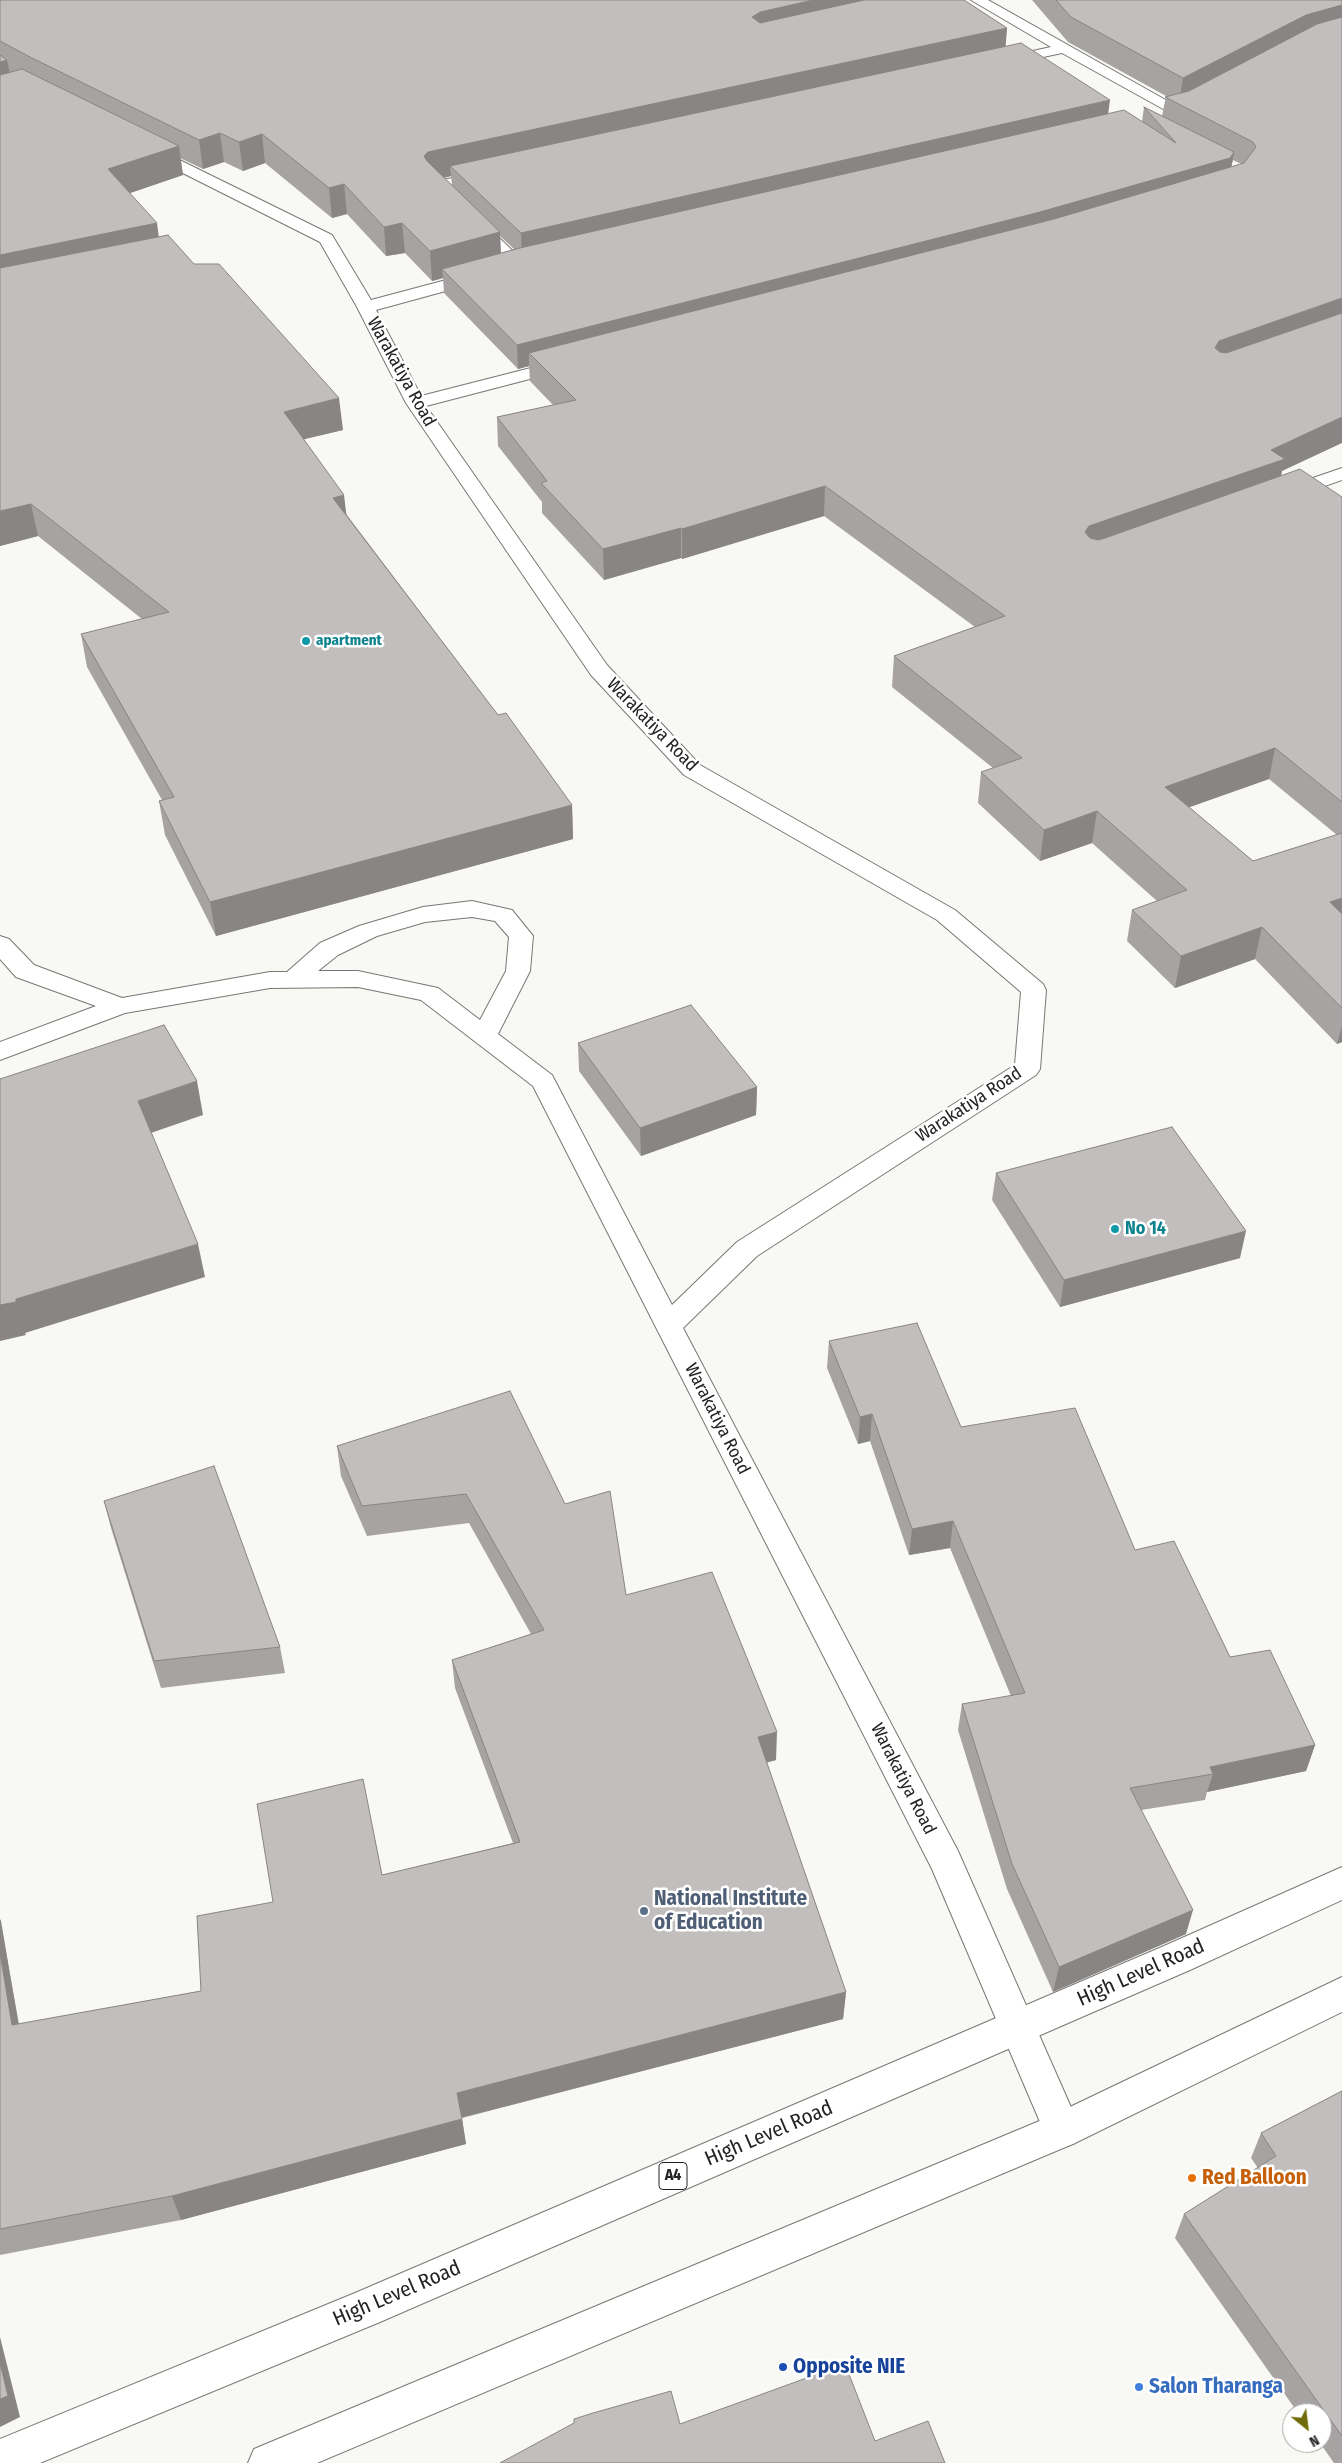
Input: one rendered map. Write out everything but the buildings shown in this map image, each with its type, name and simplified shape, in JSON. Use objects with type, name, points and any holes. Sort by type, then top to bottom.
[{"type":"main road","points":[[978,0],[1179,112]]},
{"type":"main road","points":[[987,65],[1064,48]]},
{"type":"main road","points":[[1160,116],[1179,112],[1196,103]]},
{"type":"main road","name":"Warakatiya Road","points":[[125,138],[326,239],[366,307],[415,403],[599,670],[692,770],[946,915],[1034,990],[1027,1069],[747,1249],[668,1326],[946,1862],[1062,2130]]},
{"type":"main road","points":[[504,171],[436,186],[517,265]]},
{"type":"main road","points":[[366,307],[536,261]]},
{"type":"main road","points":[[415,403],[580,361]]},
{"type":"main road","points":[[1268,500],[1342,474]]},
{"type":"main road","points":[[293,980],[329,949],[368,931],[423,915],[472,909],[503,915],[521,936],[518,971],[484,1036]]},
{"type":"main road","points":[[0,944],[25,971],[120,1006]]},
{"type":"main road","points":[[0,1051],[120,1006],[270,980],[358,979],[429,994],[543,1081],[668,1326]]},
{"type":"main road","name":"High Level Road","points":[[0,2459],[366,2308],[1017,2027],[1342,1883]]},
{"type":"main road","points":[[268,2463],[1062,2130],[1342,1994]]},
{"type":"place","name":"apartment","points":[[306,641]]},
{"type":"place","name":"No 14","points":[[1115,1229]]},
{"type":"place","name":"National Institute of Education","points":[[644,1911]]},
{"type":"place","name":"Red Balloon","points":[[1192,2178]]},
{"type":"place","name":"Opposite NIE","points":[[783,2367]]},
{"type":"place","name":"Salon Tharanga","points":[[1139,2387]]}]
